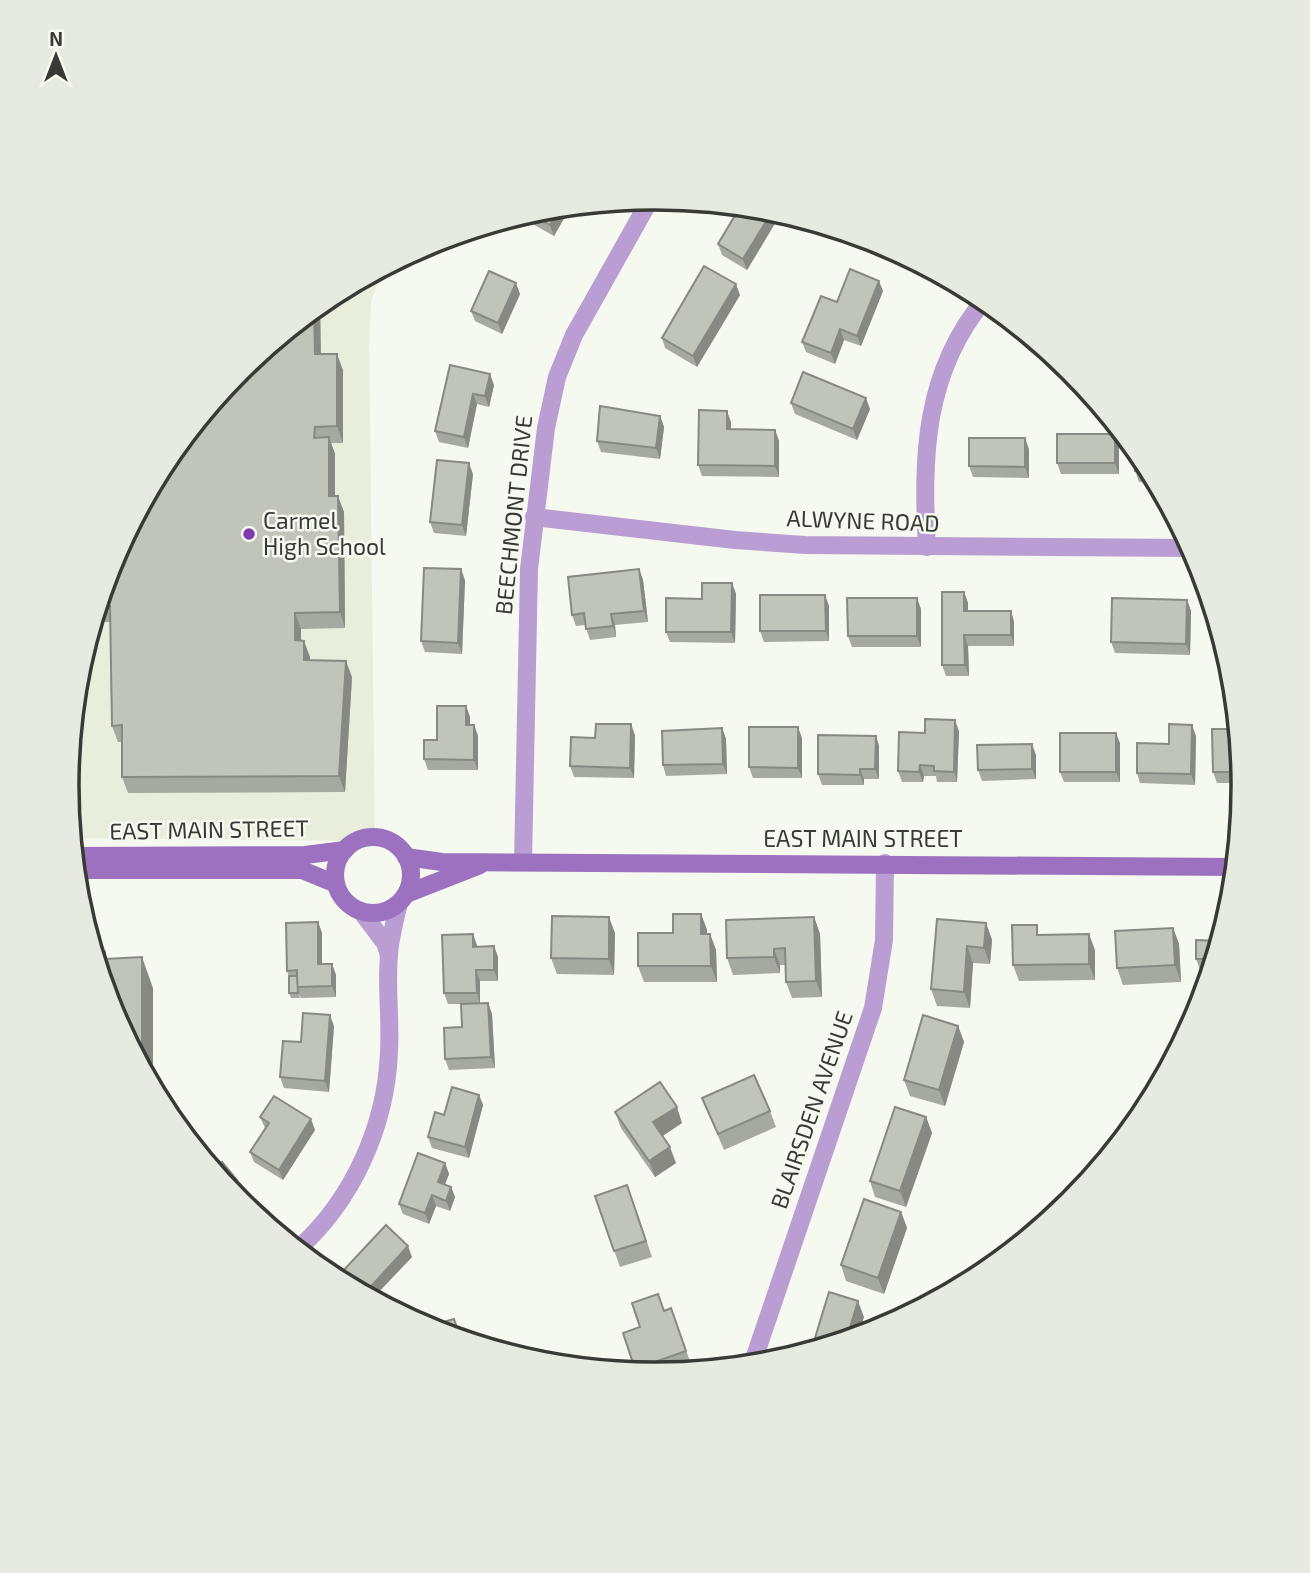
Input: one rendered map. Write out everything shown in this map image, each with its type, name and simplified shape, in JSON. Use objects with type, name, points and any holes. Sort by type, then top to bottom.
[{"type":"main road","points":[[379,838],[391,842],[406,858],[411,872],[402,898],[386,911],[361,911],[350,905],[336,884],[338,860],[354,842],[379,838]]},
{"type":"main road","name":"EAST MAIN STREET","points":[[83,856],[305,855],[345,850]]},
{"type":"main road","name":"EAST MAIN STREET","points":[[406,858],[442,862],[1225,867]]},
{"type":"main road","name":"EAST MAIN STREET","points":[[402,898],[490,862]]},
{"type":"main road","name":"EAST MAIN STREET","points":[[85,870],[302,870],[336,884]]},
{"type":"street","name":"BEECHMONT DRIVE","points":[[523,862],[525,641],[534,517],[546,428],[557,377],[574,335],[644,210]]},
{"type":"street","points":[[927,547],[930,408],[958,336],[978,309]]},
{"type":"street","name":"ALWYNE ROAD","points":[[534,517],[735,540],[927,547],[1179,548]]},
{"type":"street","name":"BLAIRSDEN AVENUE","points":[[756,1354],[873,1008],[884,940],[885,863]]},
{"type":"street","points":[[388,955],[402,898]]},
{"type":"street","points":[[303,1243],[336,1207],[364,1161],[386,1087],[390,1050],[388,955],[385,943],[361,911]]},
{"type":"shaded area","name":"Carmel High School","points":[[378,281],[371,302],[369,343],[375,841],[81,838],[79,787],[84,711],[98,637],[123,566],[156,498],[198,436],[248,379],[304,329]]},
{"type":"building","points":[[735,216],[766,221],[743,259],[718,244]]},
{"type":"building","points":[[704,266],[736,284],[693,356],[662,338]]},
{"type":"building","points":[[850,269],[879,281],[857,336],[840,329],[831,353],[802,342],[821,296],[837,302]]},
{"type":"building","points":[[489,271],[516,283],[498,323],[471,311]]},
{"type":"building","name":"Carmel High School","points":[[314,322],[315,354],[337,354],[337,426],[315,427],[314,438],[329,437],[329,496],[338,496],[340,612],[295,613],[295,640],[304,641],[304,660],[346,661],[339,776],[122,777],[122,725],[112,726],[110,606],[107,606],[109,601],[138,532],[176,466],[222,407],[248,379]]},
{"type":"building","points":[[450,365],[490,374],[485,396],[473,394],[464,437],[435,431]]},
{"type":"building","points":[[803,372],[866,398],[853,429],[791,403]]},
{"type":"building","points":[[600,406],[660,416],[656,448],[597,441]]},
{"type":"building","points":[[699,410],[727,411],[727,429],[775,430],[775,466],[698,465]]},
{"type":"building","points":[[1057,434],[1110,434],[1115,440],[1115,463],[1057,463]]},
{"type":"building","points":[[969,438],[1025,438],[1025,467],[969,466]]},
{"type":"building","points":[[437,460],[469,463],[462,525],[430,522]]},
{"type":"building","points":[[424,568],[461,569],[458,643],[421,641]]},
{"type":"building","points":[[639,569],[644,611],[611,614],[613,626],[586,629],[584,613],[572,615],[568,577]]},
{"type":"building","points":[[702,583],[732,583],[731,632],[666,632],[666,598],[702,599]]},
{"type":"building","points":[[942,592],[964,592],[964,611],[1011,611],[1011,635],[964,635],[965,665],[942,665]]},
{"type":"building","points":[[760,595],[825,595],[826,631],[760,631]]},
{"type":"building","points":[[847,598],[917,598],[917,636],[848,636]]},
{"type":"building","points":[[1112,598],[1187,600],[1186,644],[1111,642]]},
{"type":"building","points":[[437,706],[466,706],[466,725],[474,725],[474,760],[424,759],[424,740],[437,740]]},
{"type":"building","points":[[925,719],[955,720],[954,772],[934,771],[934,766],[920,765],[919,772],[898,771],[899,732],[925,733]]},
{"type":"building","points":[[596,724],[631,724],[630,768],[570,766],[571,737],[595,738]]},
{"type":"building","points":[[1169,724],[1192,725],[1191,774],[1137,773],[1137,743],[1169,744]]},
{"type":"building","points":[[749,727],[798,727],[798,768],[749,767]]},
{"type":"building","points":[[722,728],[723,764],[663,765],[662,731]]},
{"type":"building","points":[[1212,729],[1228,729],[1231,772],[1213,772]]},
{"type":"building","points":[[1060,733],[1116,733],[1116,772],[1060,772]]},
{"type":"building","points":[[818,735],[876,736],[875,769],[860,769],[860,775],[818,774]]},
{"type":"building","points":[[1032,744],[1032,769],[978,770],[977,745]]},
{"type":"building","points":[[673,914],[701,914],[701,934],[710,934],[711,966],[638,966],[638,933],[673,933]]},
{"type":"building","points":[[552,916],[609,917],[609,959],[551,958]]},
{"type":"building","points":[[814,917],[816,981],[786,982],[785,948],[774,949],[774,957],[727,958],[726,920]]},
{"type":"building","points":[[937,919],[986,923],[984,948],[967,946],[964,992],[931,989]]},
{"type":"building","points":[[318,922],[318,964],[332,964],[332,986],[297,987],[297,970],[287,971],[286,923]]},
{"type":"building","points":[[1012,925],[1037,925],[1037,935],[1089,934],[1089,964],[1013,965]]},
{"type":"building","points":[[1173,928],[1175,965],[1117,968],[1115,931]]},
{"type":"building","points":[[473,934],[473,947],[494,946],[494,970],[476,970],[477,993],[444,993],[442,935]]},
{"type":"building","points":[[1196,940],[1211,941],[1205,959],[1196,959]]},
{"type":"building","points":[[142,957],[142,1049],[105,959]]},
{"type":"building","points":[[289,976],[297,976],[298,993],[289,993]]},
{"type":"building","points":[[488,1003],[491,1057],[445,1059],[444,1028],[462,1027],[461,1004]]},
{"type":"building","points":[[303,1013],[330,1015],[325,1081],[280,1077],[283,1041],[301,1042]]},
{"type":"building","points":[[923,1015],[958,1026],[939,1090],[904,1080]]},
{"type":"building","points":[[754,1075],[770,1111],[718,1134],[702,1098]]},
{"type":"building","points":[[660,1082],[677,1107],[653,1122],[670,1147],[649,1161],[615,1112]]},
{"type":"building","points":[[452,1087],[479,1095],[465,1147],[428,1137],[435,1112],[444,1115]]},
{"type":"building","points":[[274,1096],[311,1119],[279,1170],[250,1152],[269,1123],[260,1117]]},
{"type":"building","points":[[895,1107],[926,1117],[900,1191],[870,1181]]},
{"type":"building","points":[[418,1153],[445,1163],[438,1182],[451,1187],[446,1201],[432,1195],[425,1213],[399,1204]]},
{"type":"building","points":[[222,1162],[237,1180],[236,1181],[220,1164]]},
{"type":"building","points":[[627,1185],[646,1241],[614,1251],[595,1196]]},
{"type":"building","points":[[864,1199],[901,1212],[878,1278],[841,1265]]},
{"type":"building","points":[[386,1225],[408,1246],[370,1288],[343,1271]]},
{"type":"building","points":[[829,1292],[858,1301],[850,1329],[814,1340]]},
{"type":"building","points":[[658,1294],[664,1311],[671,1308],[686,1351],[652,1363],[633,1362],[623,1333],[640,1327],[632,1303]]},
{"type":"building","points":[[454,1319],[457,1327],[443,1322]]},
{"type":"place","name":"Carmel High School","points":[[249,534]]}]
